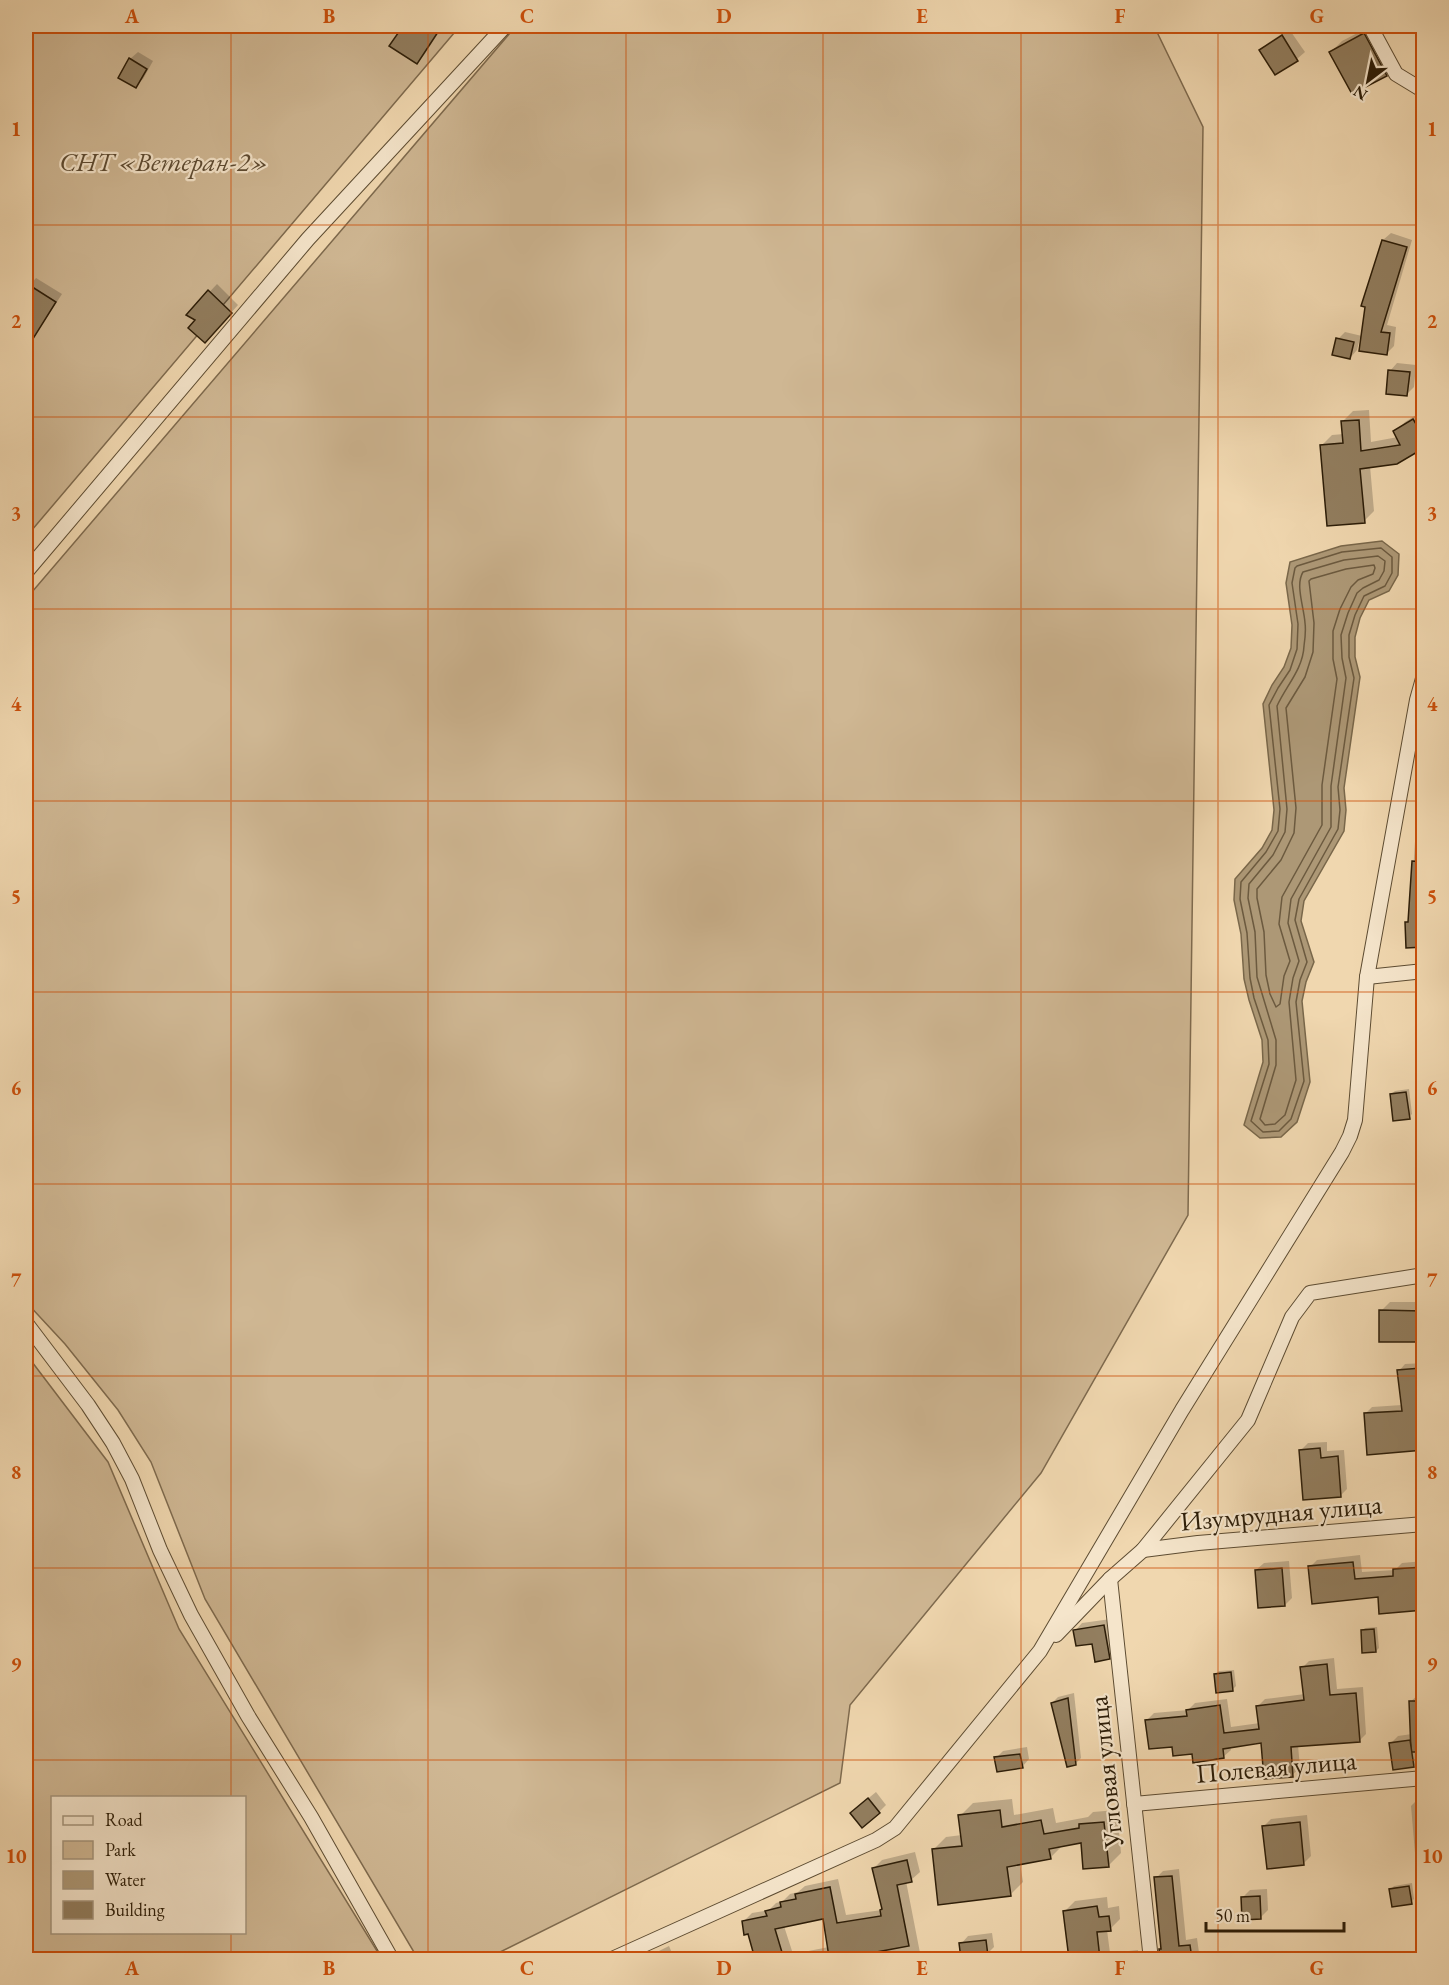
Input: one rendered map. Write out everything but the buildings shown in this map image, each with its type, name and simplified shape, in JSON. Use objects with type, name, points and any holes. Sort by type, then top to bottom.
[{"type":"street","points":[[26,572],[309,239],[506,26]]},
{"type":"street","points":[[1370,26],[1396,74],[1424,91]]},
{"type":"street","points":[[1040,1651],[1182,1410],[1350,1136],[1354,1120],[1367,977],[1417,700],[1424,675]]},
{"type":"street","points":[[1367,977],[1424,971]]},
{"type":"street","points":[[610,1959],[876,1840],[895,1828],[1040,1651],[1110,1579],[1143,1550],[1248,1420],[1292,1317],[1310,1293],[1424,1275]]},
{"type":"street","points":[[26,1323],[88,1405],[113,1443],[132,1479],[160,1551],[191,1615],[392,1959]]},
{"type":"street","name":"Изумрудная улица","points":[[1143,1550],[1198,1543],[1424,1524]]},
{"type":"street","name":"Угловая улица","points":[[1110,1579],[1151,1959]]},
{"type":"street","name":"Полевая улица","points":[[1134,1804],[1424,1778]]},
{"type":"green space","name":"СНТ «Ветеран-2»","points":[[26,26],[460,26],[26,537]]},
{"type":"green space","points":[[516,26],[1154,26],[1203,127],[1188,1215],[1041,1473],[850,1705],[840,1783],[486,1959],[418,1959],[205,1599],[151,1462],[118,1410],[65,1344],[26,1302],[26,599]]},
{"type":"green space","points":[[26,1354],[108,1462],[179,1629],[382,1959],[26,1959]]},
{"type":"water","points":[[1382,541],[1399,554],[1398,575],[1389,591],[1369,600],[1360,618],[1355,637],[1355,657],[1360,677],[1344,788],[1346,810],[1344,831],[1304,901],[1301,921],[1314,962],[1302,1001],[1310,1082],[1297,1122],[1281,1137],[1260,1138],[1244,1125],[1263,1062],[1262,1040],[1244,979],[1241,934],[1234,900],[1235,879],[1262,848],[1272,830],[1274,810],[1263,704],[1284,667],[1291,648],[1292,625],[1286,583],[1290,562],[1341,546]]}]
